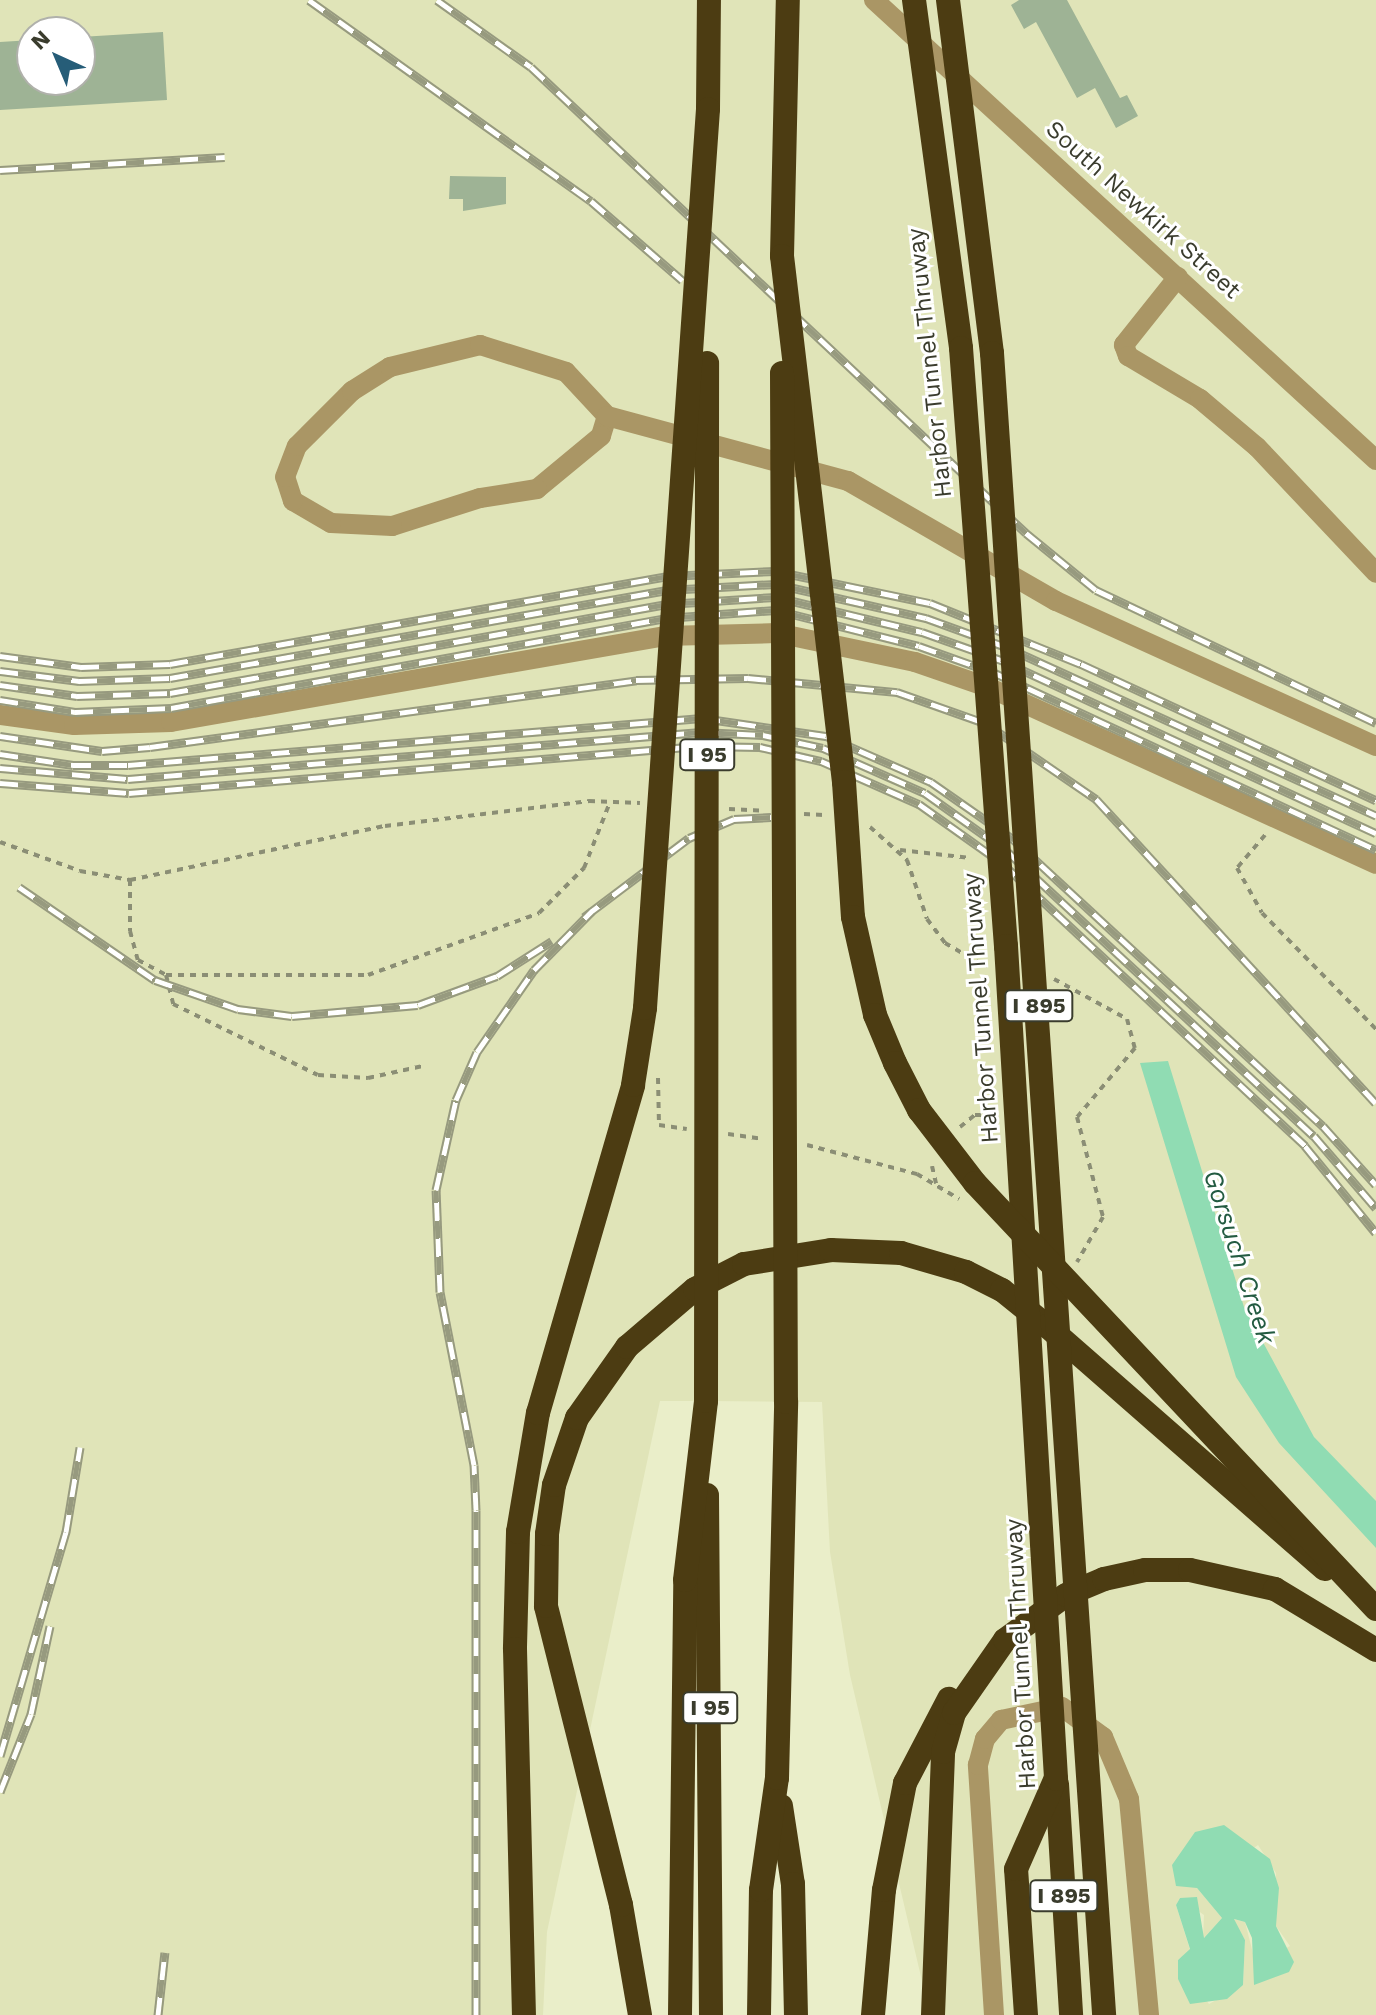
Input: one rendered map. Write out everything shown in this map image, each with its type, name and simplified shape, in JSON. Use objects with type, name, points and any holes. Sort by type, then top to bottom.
[{"type":"highway","name":"I 95","points":[[709,0],[706,1401],[711,2015]]},
{"type":"highway","points":[[759,2015],[761,1890],[777,1778],[786,1402],[782,256],[788,0]]},
{"type":"highway","name":"Harbor Tunnel Thruway","points":[[914,0],[961,348],[1006,946],[1071,2015]]},
{"type":"highway","name":"I 895","points":[[948,0],[992,353],[1104,2015]]},
{"type":"highway","points":[[524,2015],[515,1649],[518,1532],[538,1413],[616,1152],[645,1008],[708,109]]},
{"type":"highway","points":[[782,256],[844,782],[853,917],[871,1003],[890,1051],[919,1110],[975,1183],[1376,1611]]},
{"type":"highway","points":[[640,2015],[621,1905],[546,1606],[547,1534],[563,1453],[577,1418],[627,1347],[695,1289],[744,1264],[831,1250],[933,1261],[1002,1290],[1376,1611]]},
{"type":"highway","name":"I 95","points":[[680,2015],[685,1580],[706,1401]]},
{"type":"highway","points":[[933,2015],[937,1800],[954,1713],[976,1676],[1005,1640],[1066,1595],[1104,1579],[1145,1570],[1190,1570],[1275,1589],[1376,1650]]},
{"type":"highway","points":[[873,2015],[884,1890],[905,1783],[943,1704],[976,1676]]},
{"type":"highway","points":[[777,1778],[793,1884],[796,2015]]},
{"type":"highway","points":[[1026,2015],[1016,1869],[1056,1778]]},
{"type":"street","name":"South Newkirk Street","points":[[874,0],[1376,460]]},
{"type":"street","points":[[1178,277],[1124,345],[1128,356],[1200,399],[1257,447],[1376,573]]},
{"type":"street","points":[[607,416],[601,436],[537,489],[480,498],[392,526],[331,523],[293,501],[285,477],[297,446],[352,391],[390,367],[480,345],[566,372],[607,416],[848,481],[1056,601],[1376,746]]},
{"type":"street","points":[[0,715],[74,725],[171,722],[665,636],[777,633],[915,662],[990,688],[1376,864]]},
{"type":"street","points":[[994,2015],[978,1765],[985,1739],[1001,1720],[1062,1707],[1103,1737],[1129,1799],[1149,2015]]},
{"type":"path","points":[[130,880],[130,931],[138,960],[166,975],[368,975],[463,945],[539,913],[584,868],[610,802]]},
{"type":"path","points":[[0,842],[80,871],[130,880],[385,826],[610,802],[643,803]]},
{"type":"path","points":[[719,808],[780,813]]},
{"type":"path","points":[[795,814],[841,817]]},
{"type":"path","points":[[857,818],[898,850],[927,919],[945,943],[992,968]]},
{"type":"path","points":[[1277,819],[1237,868],[1262,913],[1376,1029]]},
{"type":"path","points":[[898,850],[971,858]]},
{"type":"path","points":[[166,975],[173,1004],[318,1075],[368,1078],[423,1066]]},
{"type":"path","points":[[1047,977],[1127,1019],[1135,1048],[1077,1117]]},
{"type":"path","points":[[658,1067],[659,1125],[702,1131]]},
{"type":"path","points":[[952,1133],[975,1115],[1004,1115]]},
{"type":"path","points":[[1062,1116],[1077,1117]]},
{"type":"path","points":[[1074,1270],[1103,1217],[1077,1117]]},
{"type":"path","points":[[717,1133],[775,1140]]},
{"type":"path","points":[[804,1144],[917,1174],[964,1202]]},
{"type":"path","points":[[930,1152],[936,1186]]},
{"type":"shaded area","points":[[0,0],[1376,0],[1376,2015],[930,2015],[850,1675],[830,1552],[822,1402],[660,1401],[547,1932],[543,2015],[0,2015]],"holes":[[[1258,1845],[1276,1873],[1276,1926],[1290,1946],[1256,1965],[1245,1922],[1233,1919],[1245,1940],[1243,1985],[1209,2004],[1178,1960],[1190,1950],[1176,1905],[1180,1898],[1204,1915],[1203,1939],[1222,1918],[1197,1888]]]},
{"type":"shaded area","name":"Gorsuch Creek","points":[[1168,1061],[1244,1307],[1314,1437],[1376,1501],[1376,1548],[1279,1443],[1236,1377],[1140,1063]]},
{"type":"shaded area","points":[[1224,1825],[1270,1859],[1279,1888],[1276,1926],[1294,1962],[1289,1972],[1254,1985],[1252,1938],[1245,1922],[1234,1919],[1245,1940],[1243,1985],[1227,1999],[1190,2004],[1178,1979],[1178,1960],[1190,1949],[1176,1905],[1180,1898],[1197,1897],[1204,1938],[1222,1918],[1197,1888],[1176,1886],[1172,1865],[1195,1832]]},
{"type":"building","points":[[1019,0],[1067,0],[1120,98],[1127,95],[1138,116],[1116,128],[1095,88],[1077,98],[1036,22],[1024,29],[1011,5]]},
{"type":"building","points":[[163,32],[167,100],[0,110],[0,42],[16,41],[16,96],[96,96],[96,36]]},
{"type":"building","points":[[450,176],[506,177],[506,204],[463,211],[463,199],[449,199]]},
{"type":"railway","points":[[309,0],[591,201],[682,280]]},
{"type":"railway","points":[[437,0],[531,67],[1026,533],[1096,590],[1376,723]]},
{"type":"railway","points":[[0,170],[225,157]]},
{"type":"railway","points":[[0,656],[81,667],[170,664],[668,576],[775,571],[930,603],[1081,664],[1376,800]]},
{"type":"railway","points":[[0,671],[79,681],[170,678],[667,590],[776,584],[926,618],[1006,647],[1376,816]]},
{"type":"railway","points":[[0,685],[77,696],[170,693],[667,604],[776,597],[922,632],[1001,660],[1376,833]]},
{"type":"railway","points":[[0,700],[75,712],[171,708],[666,618],[776,610],[919,646],[995,673],[1376,850]]},
{"type":"railway","points":[[0,736],[102,751],[150,747],[636,680],[748,678],[897,692],[985,723],[1096,799],[1376,1103]]},
{"type":"railway","points":[[0,754],[73,765],[128,765],[702,718],[826,736],[931,782],[1014,840],[1323,1126],[1376,1185]]},
{"type":"railway","points":[[0,768],[128,779],[701,732],[763,735],[823,748],[925,793],[1008,852],[1314,1136],[1376,1208]]},
{"type":"railway","points":[[0,783],[129,793],[699,746],[760,747],[821,761],[919,804],[1002,863],[1305,1146],[1376,1233]]},
{"type":"railway","points":[[584,917],[689,838],[734,819],[771,817]]},
{"type":"railway","points":[[19,887],[155,980],[238,1009],[292,1016],[418,1005],[497,976],[552,941]]},
{"type":"railway","points":[[476,2015],[474,1465],[440,1292],[436,1190],[456,1100],[477,1052],[534,970],[592,911]]},
{"type":"railway","points":[[0,1756],[66,1532],[80,1447]]},
{"type":"railway","points":[[0,1792],[31,1714],[50,1626]]},
{"type":"railway","points":[[158,2015],[165,1952]]}]
